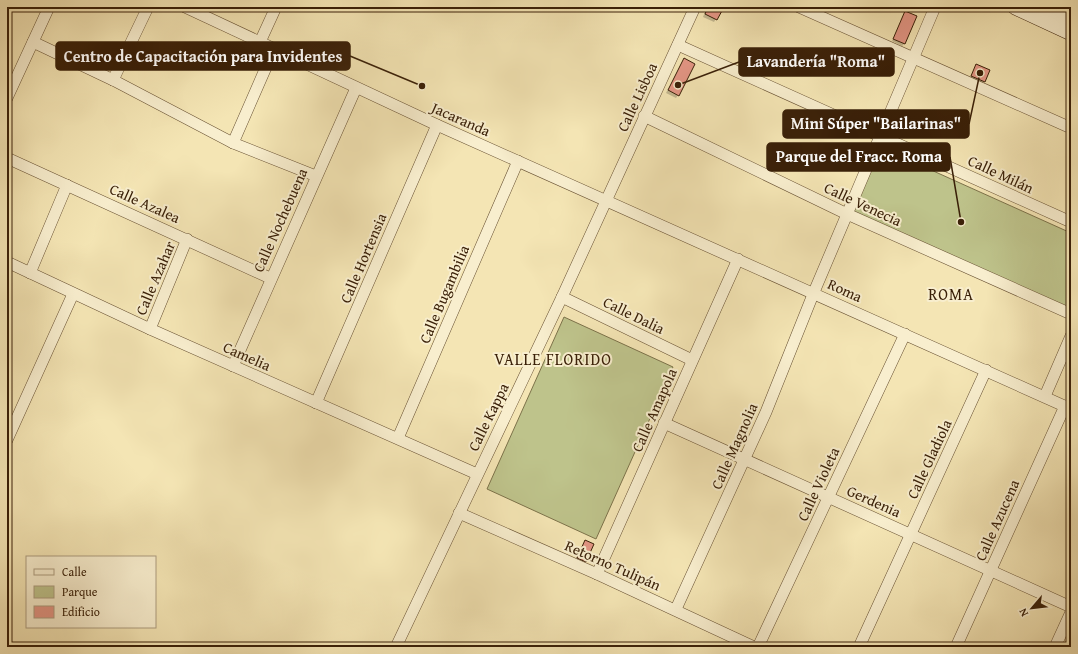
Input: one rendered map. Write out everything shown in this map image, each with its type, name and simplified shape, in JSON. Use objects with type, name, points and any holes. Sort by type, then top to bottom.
[{"type":"street","points":[[7,98],[49,7]]},
{"type":"street","points":[[113,80],[148,7]]},
{"type":"street","name":"Jacaranda","points":[[185,7],[356,88],[606,200]]},
{"type":"street","points":[[260,42],[276,7]]},
{"type":"street","name":"Calle Lisboa","points":[[606,200],[695,7]]},
{"type":"street","points":[[799,7],[1071,128]]},
{"type":"street","name":"Calle Magnolia","points":[[676,609],[786,364],[814,292],[935,7]]},
{"type":"street","points":[[1015,7],[1071,33]]},
{"type":"street","points":[[1046,7],[1071,18]]},
{"type":"street","points":[[33,42],[113,80],[233,143],[316,176]]},
{"type":"street","name":"Calle Milán","points":[[678,45],[1071,222]]},
{"type":"street","points":[[233,143],[274,49]]},
{"type":"street","name":"Calle Nochebuena","points":[[233,366],[270,278],[356,88]]},
{"type":"street","name":"Calle Venecia","points":[[644,116],[847,214],[1071,314]]},
{"type":"street","name":"Calle Hortensia","points":[[316,403],[437,125]]},
{"type":"street","name":"Calle Azalea","points":[[7,158],[188,239],[270,278]]},
{"type":"street","name":"Calle Bugambilia","points":[[398,438],[518,161]]},
{"type":"street","points":[[30,273],[67,185]]},
{"type":"street","name":"Roma","points":[[606,200],[1068,407]]},
{"type":"street","name":"Calle Kappa","points":[[396,647],[458,513],[562,297],[606,200]]},
{"type":"street","name":"Calle Azahar","points":[[150,329],[188,239]]},
{"type":"street","name":"Calle Amapola","points":[[598,574],[738,259]]},
{"type":"street","name":"Camelia","points":[[7,262],[150,329],[477,474]]},
{"type":"street","points":[[7,440],[73,294]]},
{"type":"street","name":"Calle Dalia","points":[[562,297],[692,360]]},
{"type":"street","name":"Calle Violeta","points":[[758,647],[905,334]]},
{"type":"street","points":[[1045,396],[1071,336]]},
{"type":"street","name":"Calle Gladiola","points":[[859,647],[986,370]]},
{"type":"street","name":"Calle Azucena","points":[[956,647],[1068,407]]},
{"type":"street","name":"Gerdenia","points":[[664,423],[1071,607]]},
{"type":"street","name":"Retorno Tulipán","points":[[458,513],[676,609],[754,647]]},
{"type":"street","points":[[1055,647],[1071,612]]},
{"type":"green space","points":[[880,147],[1071,233],[1071,305],[1068,311],[851,212]]},
{"type":"green space","points":[[564,317],[673,367],[596,539],[487,489]]},
{"type":"building","points":[[708,7],[724,7],[717,20],[705,14]]},
{"type":"building","points":[[905,11],[917,16],[905,44],[893,39]]},
{"type":"building","points":[[684,58],[695,64],[679,96],[668,90]]},
{"type":"building","points":[[976,64],[990,70],[985,82],[971,76]]},
{"type":"building","points":[[585,540],[594,544],[586,562],[577,558]]},
{"type":"place","name":"Mini Súper \"Bailarinas\"","points":[[980,73]]},
{"type":"place","name":"Lavandería \"Roma\"","points":[[678,85]]},
{"type":"place","name":"Centro de Capacitación para Invidentes","points":[[422,86]]},
{"type":"place","name":"Parque del Fracc. Roma","points":[[961,222]]},
{"type":"district","name":"ROMA","points":[[951,294]]},
{"type":"district","name":"VALLE FLORIDO","points":[[553,359]]}]
